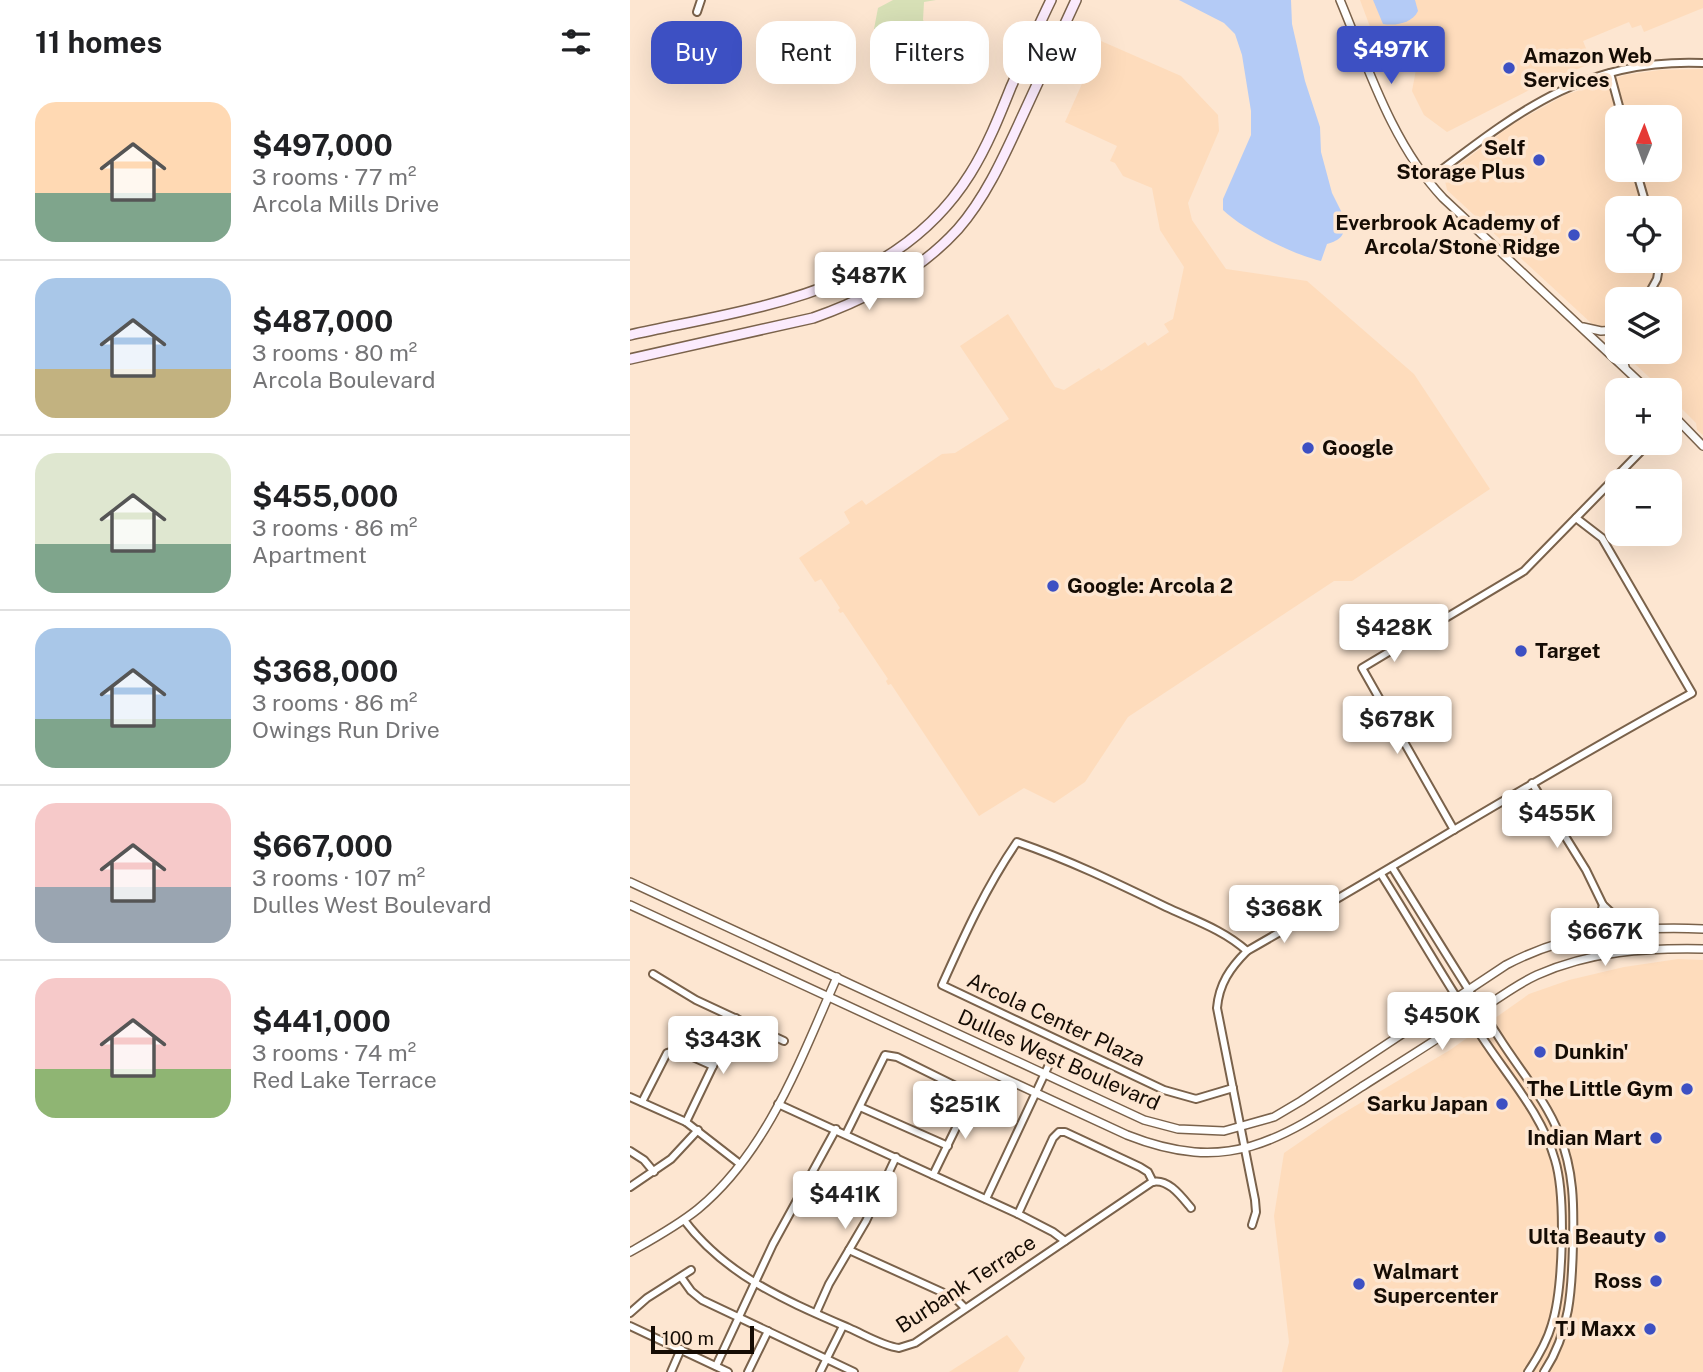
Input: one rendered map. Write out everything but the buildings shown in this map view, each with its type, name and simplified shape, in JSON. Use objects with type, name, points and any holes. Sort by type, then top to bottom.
[{"type":"main road","points":[[630,335],[817,292],[859,274],[912,240],[944,210],[980,157],[1051,0]]},
{"type":"main road","points":[[630,359],[813,318],[841,308],[893,282],[939,248],[972,210],[995,173],[1076,0]]},
{"type":"street","points":[[697,12],[701,0]]},
{"type":"street","points":[[1340,0],[1384,105],[1406,148],[1428,180],[1443,198],[1635,378]]},
{"type":"street","points":[[1428,180],[1528,107],[1578,83],[1610,73],[1654,65],[1703,63]]},
{"type":"street","points":[[1610,73],[1619,105]]},
{"type":"street","points":[[1580,326],[1605,331]]},
{"type":"street","points":[[1624,364],[1626,370]]},
{"type":"street","points":[[1682,427],[1703,446]]},
{"type":"street","points":[[1454,830],[1362,668],[1518,575],[1577,519],[1638,455]]},
{"type":"street","points":[[1252,1225],[1256,1212],[1255,1200],[1219,1020],[1218,999],[1226,976],[1247,951],[1587,750],[1692,693],[1602,538],[1577,519]]},
{"type":"street","points":[[1532,783],[1586,870],[1603,905],[1629,929]]},
{"type":"street","name":"Arcola Center Plaza","points":[[1233,1088],[1196,1099],[1164,1090],[942,985],[970,922],[998,870],[1017,842],[1066,859],[1138,892],[1232,938],[1247,951]]},
{"type":"street","points":[[1392,867],[1467,990],[1551,1118],[1572,1174],[1574,1227],[1570,1302],[1560,1340],[1544,1372]]},
{"type":"street","points":[[1381,874],[1541,1125],[1556,1161],[1561,1188],[1558,1299],[1547,1339],[1528,1372]]},
{"type":"street","name":"Dulles West Boulevard","points":[[630,882],[1160,1125],[1194,1131],[1241,1128],[1285,1111],[1522,956],[1560,942],[1595,934],[1629,929],[1703,929]]},
{"type":"street","name":"Dulles West Boulevard","points":[[630,905],[1148,1143],[1177,1150],[1203,1152],[1245,1148],[1270,1141],[1295,1129],[1535,976],[1593,956],[1648,948],[1703,949]]},
{"type":"street","points":[[1595,934],[1603,905]]},
{"type":"street","points":[[653,974],[696,1000],[784,1041]]},
{"type":"street","points":[[630,1252],[684,1220],[707,1201],[740,1164],[778,1104],[837,977]]},
{"type":"street","points":[[686,1122],[736,1018]]},
{"type":"street","points":[[642,1102],[667,1053],[672,1050],[713,1066]]},
{"type":"street","points":[[846,1134],[885,1055],[897,1057],[988,1103],[992,1109],[990,1115]]},
{"type":"street","points":[[986,1199],[1053,1056]]},
{"type":"street","points":[[933,1175],[971,1095]]},
{"type":"street","points":[[630,1097],[686,1122],[740,1164]]},
{"type":"street","points":[[778,1104],[986,1199],[1054,1232],[1065,1241]]},
{"type":"street","points":[[860,1107],[948,1146]]},
{"type":"street","points":[[716,1366],[754,1283],[835,1129]]},
{"type":"street","points":[[630,1187],[671,1159],[698,1130]]},
{"type":"street","points":[[1017,1214],[1053,1138],[1059,1132],[1065,1132],[1140,1167],[1148,1172],[1153,1182],[1165,1183],[1191,1208]]},
{"type":"street","points":[[630,1151],[644,1160],[654,1172]]},
{"type":"street","points":[[816,1313],[828,1284],[866,1221],[896,1157]]},
{"type":"street","name":"Burbank Terrace","points":[[684,1220],[713,1253],[754,1283],[843,1326],[891,1346],[904,1348],[1153,1182]]},
{"type":"street","points":[[849,1250],[955,1298],[965,1308]]},
{"type":"street","points":[[630,1313],[647,1298],[691,1270]]},
{"type":"street","points":[[681,1277],[702,1300],[854,1372]]},
{"type":"street","points":[[630,1326],[728,1372]]},
{"type":"street","points":[[820,1372],[843,1326]]},
{"type":"street","points":[[748,1372],[768,1331]]},
{"type":"street","points":[[671,1372],[681,1349]]},
{"type":"shaded area","points":[[1360,0],[1703,0],[1703,8],[1644,32],[1641,25],[1632,28],[1629,22],[1583,41],[1592,63],[1539,85],[1447,132],[1424,115],[1412,91],[1417,64],[1411,47],[1386,57],[1372,32]]},
{"type":"shaded area","points":[[1101,41],[1181,76],[1218,115],[1219,131],[1188,203],[1192,220],[1226,269],[1307,281],[1414,374],[1490,489],[1352,581],[1334,581],[1128,717],[1085,782],[1054,803],[1024,788],[979,816],[891,684],[888,685],[888,679],[843,612],[838,610],[840,608],[821,579],[815,582],[799,558],[850,523],[844,512],[862,500],[866,505],[942,454],[955,453],[1009,419],[960,346],[1008,314],[1055,387],[1064,390],[1099,368],[1101,371],[1145,342],[1148,346],[1169,332],[1164,324],[1173,319],[1184,267],[1160,230],[1152,188],[1123,176],[1115,163],[1110,161],[1117,146],[1065,122],[1082,84],[1101,84]]},
{"type":"shaded area","points":[[1703,69],[1703,435],[1682,409],[1682,378],[1650,378],[1635,364],[1682,364],[1682,287],[1605,287],[1605,336],[1447,190],[1445,181],[1452,170],[1511,125],[1565,95],[1625,75],[1660,70]]},
{"type":"shaded area","points":[[1678,959],[1703,960],[1703,1372],[1282,1372],[1289,1342],[1274,1216],[1284,1153],[1335,1118],[1450,1050],[1529,994],[1569,980],[1624,967]]},
{"type":"shaded area","points":[[1007,1335],[1025,1358],[1018,1372],[949,1372]]},
{"type":"green space","points":[[893,0],[936,0],[924,2],[924,21],[876,21],[878,8]]},
{"type":"water","points":[[1179,0],[1291,0],[1292,24],[1305,81],[1320,127],[1321,152],[1332,193],[1347,223],[1341,237],[1327,244],[1321,261],[1269,240],[1223,210],[1223,199],[1251,135],[1251,111],[1242,55],[1235,34],[1224,23]]},
{"type":"water","points":[[1373,0],[1415,0],[1418,11],[1403,23],[1383,24]]},
{"type":"place","name":"Amazon Web Services","points":[[1509,68]]},
{"type":"place","name":"Self Storage Plus","points":[[1539,160]]},
{"type":"place","name":"Everbrook Academy of Arcola/Stone Ridge","points":[[1574,235]]},
{"type":"place","name":"Google","points":[[1308,448]]},
{"type":"place","name":"Google: Arcola 2","points":[[1053,586]]},
{"type":"place","name":"Target","points":[[1521,651]]},
{"type":"place","name":"Dunkin'","points":[[1540,1052]]},
{"type":"place","name":"The Little Gym","points":[[1687,1089]]},
{"type":"place","name":"Sarku Japan","points":[[1502,1104]]},
{"type":"place","name":"Indian Mart","points":[[1656,1138]]},
{"type":"place","name":"Ulta Beauty","points":[[1660,1237]]},
{"type":"place","name":"Ross","points":[[1656,1281]]},
{"type":"place","name":"Walmart Supercenter","points":[[1359,1284]]},
{"type":"place","name":"TJ Maxx","points":[[1650,1329]]}]
